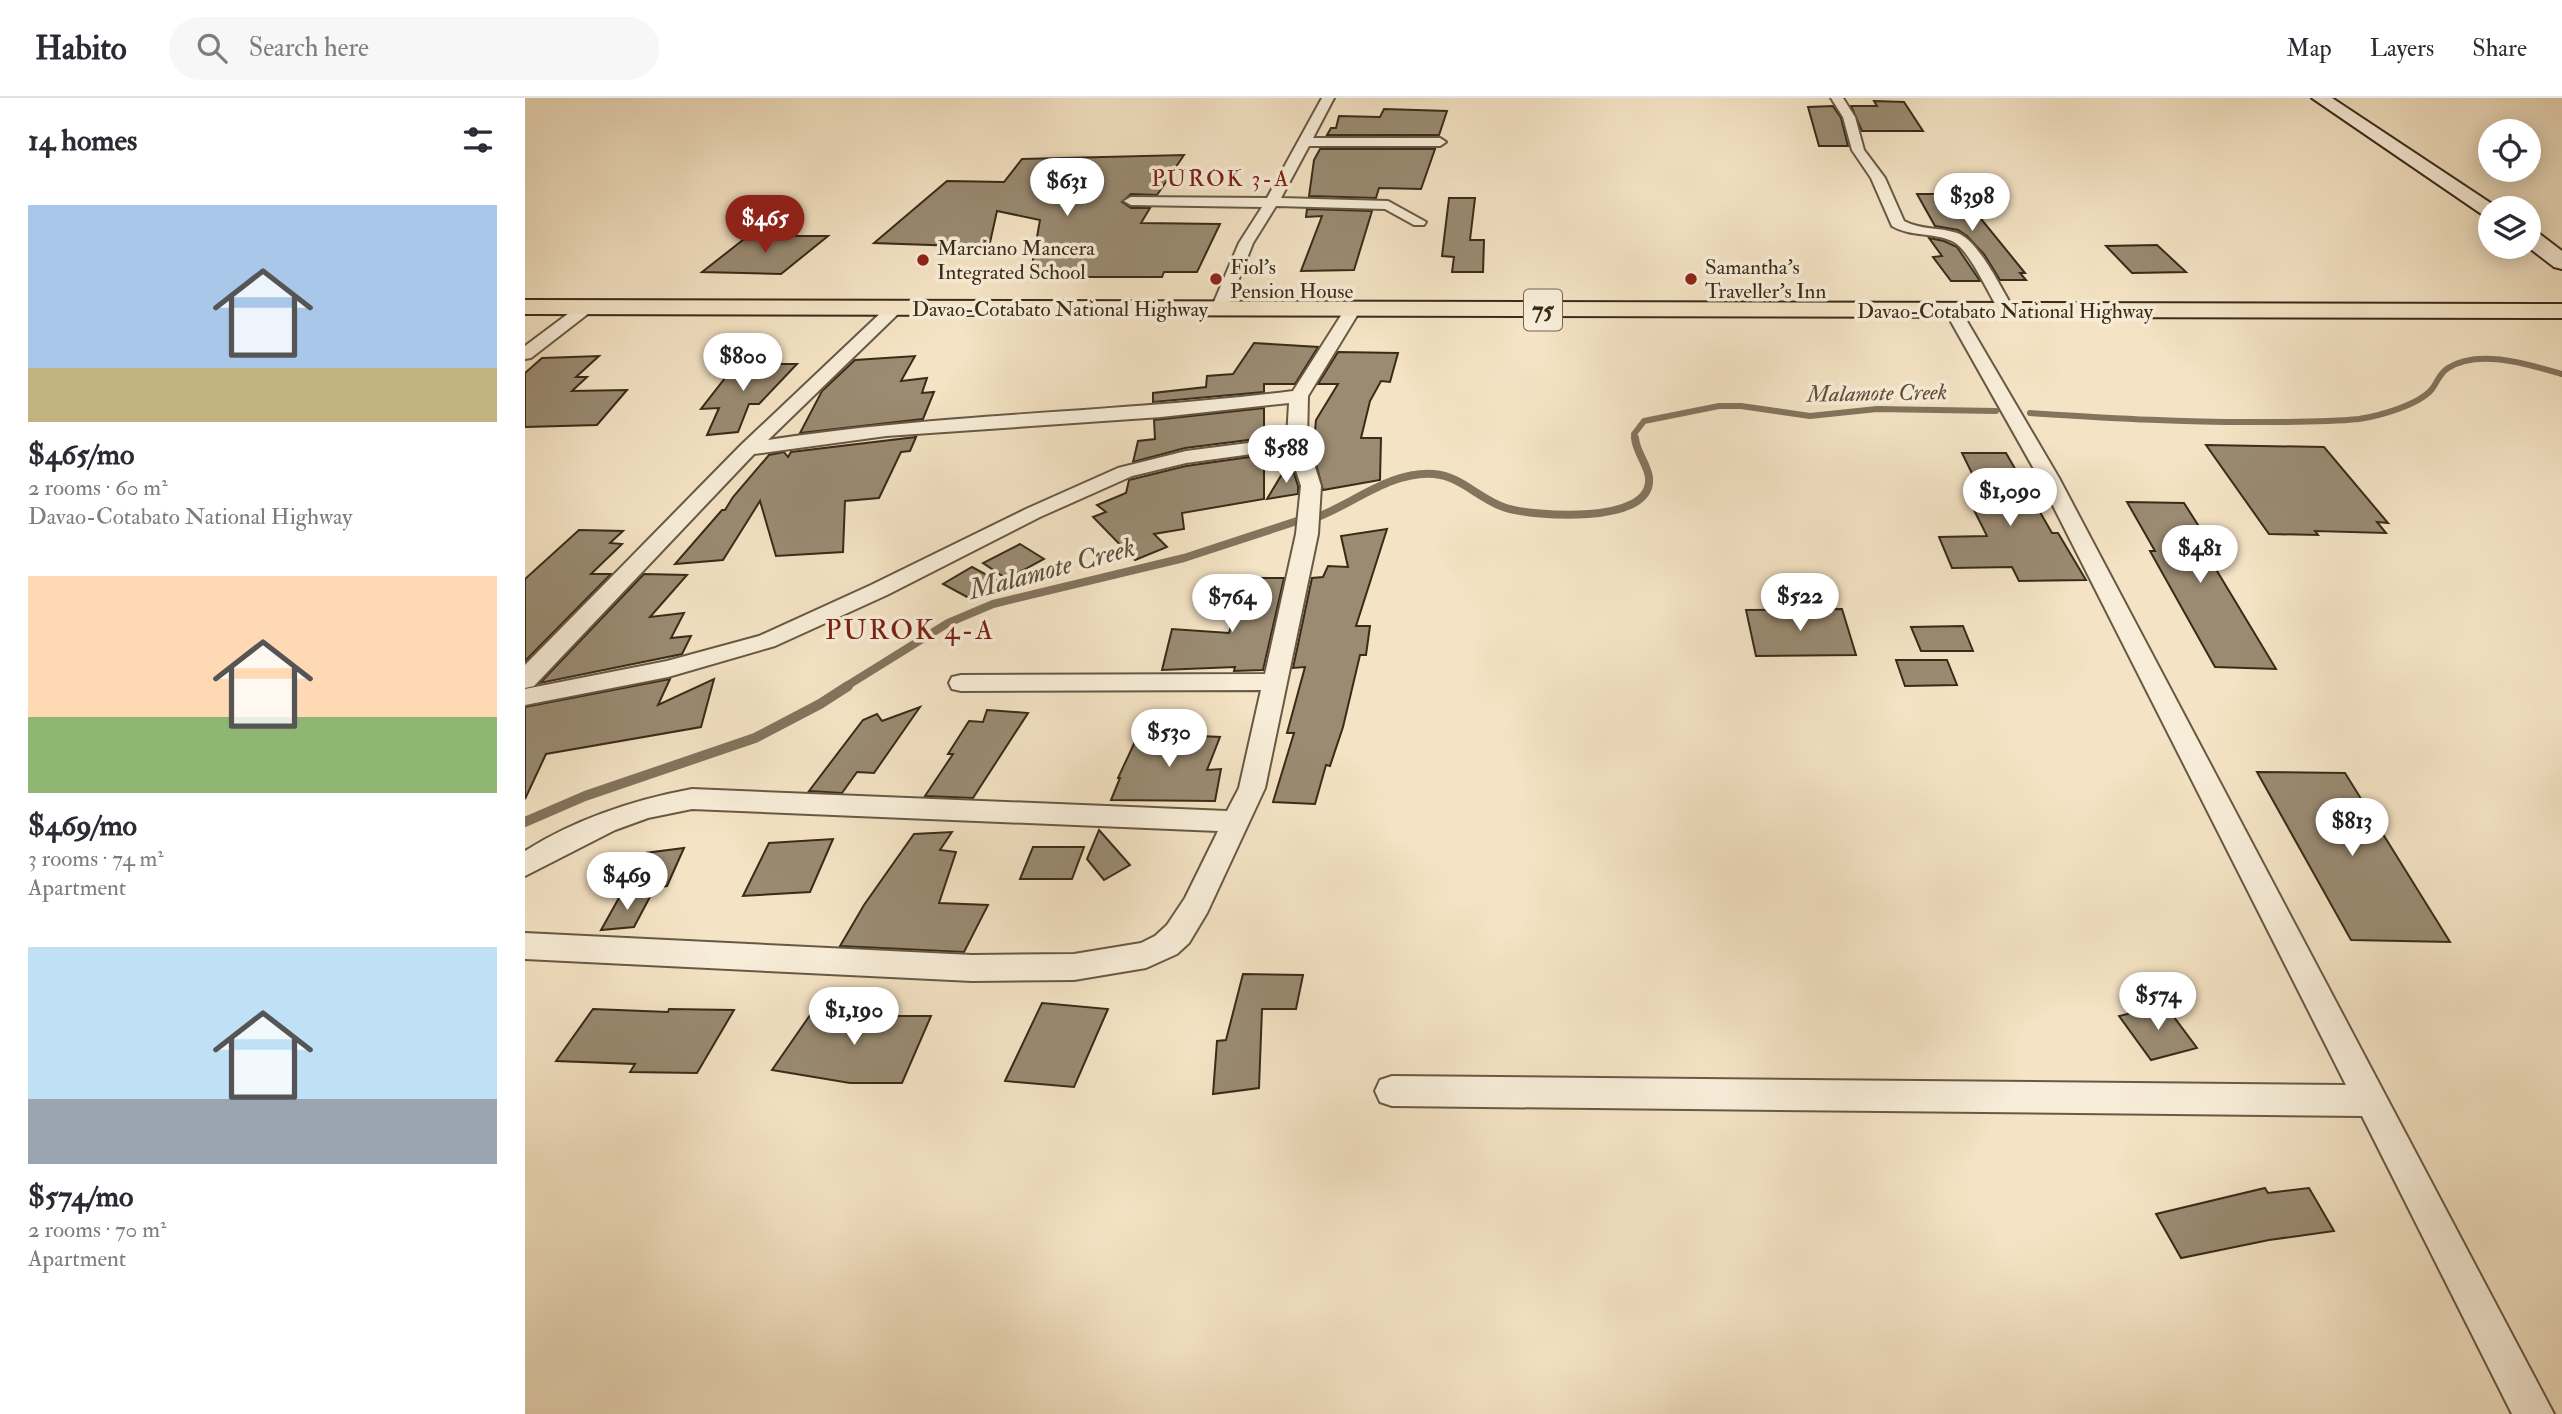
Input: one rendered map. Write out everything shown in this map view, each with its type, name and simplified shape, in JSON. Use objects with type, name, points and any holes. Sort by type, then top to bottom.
[{"type":"highway","name":"Davao-Cotabato National Highway","points":[[525,307],[2562,311]]},
{"type":"street","points":[[1219,309],[1247,243],[1328,98]]},
{"type":"street","points":[[1837,98],[1849,117],[1857,150],[1878,178],[1894,210],[1897,223],[1913,230],[1954,235],[1965,242],[2007,311]]},
{"type":"street","points":[[2320,98],[2478,203]]},
{"type":"street","points":[[1305,142],[1440,142]]},
{"type":"street","points":[[1131,201],[1388,205],[1419,222]]},
{"type":"street","points":[[2541,246],[2562,262]]},
{"type":"street","points":[[525,354],[587,307]]},
{"type":"street","points":[[525,680],[748,449],[894,309]]},
{"type":"street","points":[[525,946],[972,968],[1074,967],[1146,955],[1165,945],[1178,934],[1197,905],[1252,788],[1307,534],[1311,486],[1297,442],[1299,396],[1353,309]]},
{"type":"street","points":[[1953,311],[2049,478],[2535,1414]]},
{"type":"street","points":[[748,449],[925,425],[1141,414],[1299,396]]},
{"type":"street","points":[[525,697],[668,669],[767,641],[879,590],[1033,513],[1125,472],[1186,457],[1297,442]]},
{"type":"street","points":[[961,683],[1274,682]]},
{"type":"street","points":[[525,865],[578,834],[624,815],[663,803],[692,799],[1238,822]]},
{"type":"street","points":[[1392,1091],[2372,1101]]},
{"type":"building","points":[[1874,101],[1904,102],[1923,131],[1862,131],[1851,106],[1877,106]]},
{"type":"building","points":[[1833,106],[1841,118],[1848,146],[1819,146],[1808,107]]},
{"type":"building","points":[[1384,109],[1447,111],[1439,135],[1327,135],[1331,128],[1336,128],[1339,116],[1380,117]]},
{"type":"building","points":[[1320,149],[1435,149],[1421,189],[1379,188],[1376,198],[1309,196],[1314,160]]},
{"type":"building","points":[[1184,155],[1157,195],[1131,194],[1122,202],[1131,208],[1150,208],[1141,223],[1220,224],[1197,272],[1164,272],[1162,277],[1030,277],[1040,220],[997,211],[989,247],[874,243],[947,181],[1004,182],[1022,159]]},
{"type":"building","points":[[1917,194],[1950,194],[1959,209],[1973,209],[2025,273],[2020,273],[2026,280],[2000,280],[1984,254],[1967,236],[1958,230],[1935,226]]},
{"type":"building","points":[[1449,198],[1475,198],[1470,240],[1484,240],[1483,272],[1452,272],[1454,257],[1442,256]]},
{"type":"building","points":[[1307,209],[1372,211],[1354,270],[1301,271],[1322,216],[1306,217]]},
{"type":"building","points":[[748,236],[828,236],[781,274],[702,272]]},
{"type":"building","points":[[1929,238],[1957,247],[1980,281],[1951,281],[1933,257],[1942,256]]},
{"type":"building","points":[[2157,245],[2186,272],[2132,273],[2106,246]]},
{"type":"building","points":[[1254,343],[1318,347],[1295,384],[1264,384],[1264,392],[1153,402],[1153,393],[1206,387],[1207,376],[1233,374]]},
{"type":"building","points":[[1338,352],[1398,353],[1390,382],[1381,381],[1370,401],[1361,438],[1381,438],[1380,480],[1323,490],[1313,453],[1316,420],[1338,384],[1318,384]]},
{"type":"building","points":[[599,356],[576,377],[587,377],[572,391],[627,390],[597,425],[525,427],[525,373],[542,358]]},
{"type":"building","points":[[915,356],[901,381],[927,378],[922,393],[934,392],[923,419],[800,433],[822,391],[855,360]]},
{"type":"building","points":[[736,364],[797,364],[759,404],[749,404],[738,432],[707,435],[719,408],[701,409]]},
{"type":"building","points":[[1264,408],[1264,438],[1185,448],[1133,462],[1138,441],[1155,439],[1154,420]]},
{"type":"building","points":[[916,437],[910,451],[901,452],[879,498],[845,501],[843,552],[776,556],[760,501],[723,560],[675,564],[722,510],[725,510],[769,455],[784,452],[788,457],[791,452]]},
{"type":"building","points":[[2206,445],[2324,447],[2388,523],[2377,522],[2386,533],[2315,531],[2318,535],[2269,534]]},
{"type":"building","points":[[1962,453],[2006,453],[2052,533],[2058,533],[2086,580],[2019,581],[2012,567],[1952,568],[1939,537],[1987,536],[1972,506],[1988,506]]},
{"type":"building","points":[[1264,455],[1264,499],[1182,513],[1184,529],[1154,534],[1167,547],[1135,560],[1093,517],[1106,512],[1097,505],[1126,493],[1129,480],[1186,466]]},
{"type":"building","points":[[1288,464],[1291,464],[1298,494],[1267,499]]},
{"type":"building","points":[[2127,502],[2184,503],[2221,561],[2211,561],[2276,669],[2215,667],[2150,551],[2155,551]]},
{"type":"building","points":[[1387,529],[1356,626],[1370,626],[1366,655],[1360,655],[1343,727],[1330,766],[1326,765],[1315,804],[1273,802],[1294,733],[1287,733],[1305,667],[1293,668],[1312,578],[1323,577],[1328,566],[1348,567],[1341,536]]},
{"type":"building","points":[[579,530],[623,531],[610,543],[622,544],[591,574],[611,574],[525,661],[525,579]]},
{"type":"building","points":[[1020,544],[1044,559],[1007,579],[983,563]]},
{"type":"building","points":[[972,567],[998,581],[969,598],[943,584]]},
{"type":"building","points":[[644,574],[687,575],[650,617],[684,613],[671,638],[691,636],[682,654],[540,683]]},
{"type":"building","points":[[1244,578],[1284,578],[1263,670],[1234,671],[1235,667],[1162,670],[1172,629],[1229,633]]},
{"type":"building","points":[[1842,609],[1856,655],[1756,656],[1746,610]]},
{"type":"building","points":[[1963,626],[1973,651],[1921,651],[1911,627]]},
{"type":"building","points":[[1896,660],[1947,660],[1957,685],[1905,686]]},
{"type":"building","points":[[670,679],[658,705],[714,679],[701,727],[546,754],[525,799],[525,707]]},
{"type":"building","points":[[920,707],[874,773],[857,772],[842,793],[809,791],[863,720],[877,714],[882,721]]},
{"type":"building","points":[[987,710],[1028,713],[973,798],[925,796],[953,754],[948,754],[969,721],[983,722]]},
{"type":"building","points":[[1139,733],[1220,737],[1207,770],[1221,769],[1215,801],[1111,800]]},
{"type":"building","points":[[2257,772],[2345,773],[2450,942],[2351,940]]},
{"type":"building","points":[[1099,830],[1130,865],[1104,880],[1087,859]]},
{"type":"building","points":[[952,832],[940,850],[956,852],[939,903],[988,905],[964,952],[840,946],[864,905],[914,834]]},
{"type":"building","points":[[833,839],[810,892],[743,896],[769,843]]},
{"type":"building","points":[[1033,847],[1084,847],[1072,879],[1020,879]]},
{"type":"building","points":[[684,848],[667,886],[627,891],[645,853]]},
{"type":"building","points":[[652,893],[634,927],[601,930],[620,896]]},
{"type":"building","points":[[1243,974],[1303,975],[1296,1009],[1262,1009],[1259,1088],[1213,1094],[1217,1041],[1226,1040]]},
{"type":"building","points":[[1042,1003],[1108,1009],[1074,1087],[1005,1081]]},
{"type":"building","points":[[817,1005],[881,1016],[931,1016],[902,1083],[850,1083],[772,1070]]},
{"type":"building","points":[[2165,1005],[2197,1048],[2151,1060],[2119,1016]]},
{"type":"building","points":[[593,1009],[668,1012],[669,1009],[734,1010],[697,1073],[630,1072],[635,1064],[556,1061]]},
{"type":"building","points":[[2265,1188],[2268,1193],[2309,1188],[2334,1231],[2269,1240],[2181,1258],[2156,1214]]},
{"type":"waterway","name":"Malamote Creek","points":[[2030,413],[2209,422],[2348,420],[2367,418],[2418,400],[2432,389],[2445,370],[2460,362],[2474,359],[2505,360],[2562,374]]},
{"type":"waterway","name":"Malamote Creek","points":[[1635,440],[1634,434],[1644,421],[1719,406],[1741,406],[1810,416],[1877,409],[1996,411]]},
{"type":"waterway","name":"Malamote Creek","points":[[1320,516],[1389,482],[1419,474],[1434,474],[1453,479],[1488,500],[1520,511],[1564,515],[1612,511],[1632,504],[1645,493],[1649,478],[1635,438]]},
{"type":"waterway","name":"Malamote Creek","points":[[845,687],[948,623],[993,604],[1184,558],[1297,521]]},
{"type":"waterway","name":"Malamote Creek","points":[[525,822],[585,796],[755,738],[848,686]]},
{"type":"place","name":"Marciano Mancera Integrated School","points":[[923,260]]},
{"type":"place","name":"Fiol's Pension House","points":[[1216,279]]},
{"type":"place","name":"Samantha's Traveller's Inn","points":[[1691,279]]},
{"type":"district","name":"PUROK 3-A","points":[[1221,178]]},
{"type":"district","name":"PUROK 4-A","points":[[910,630]]}]
